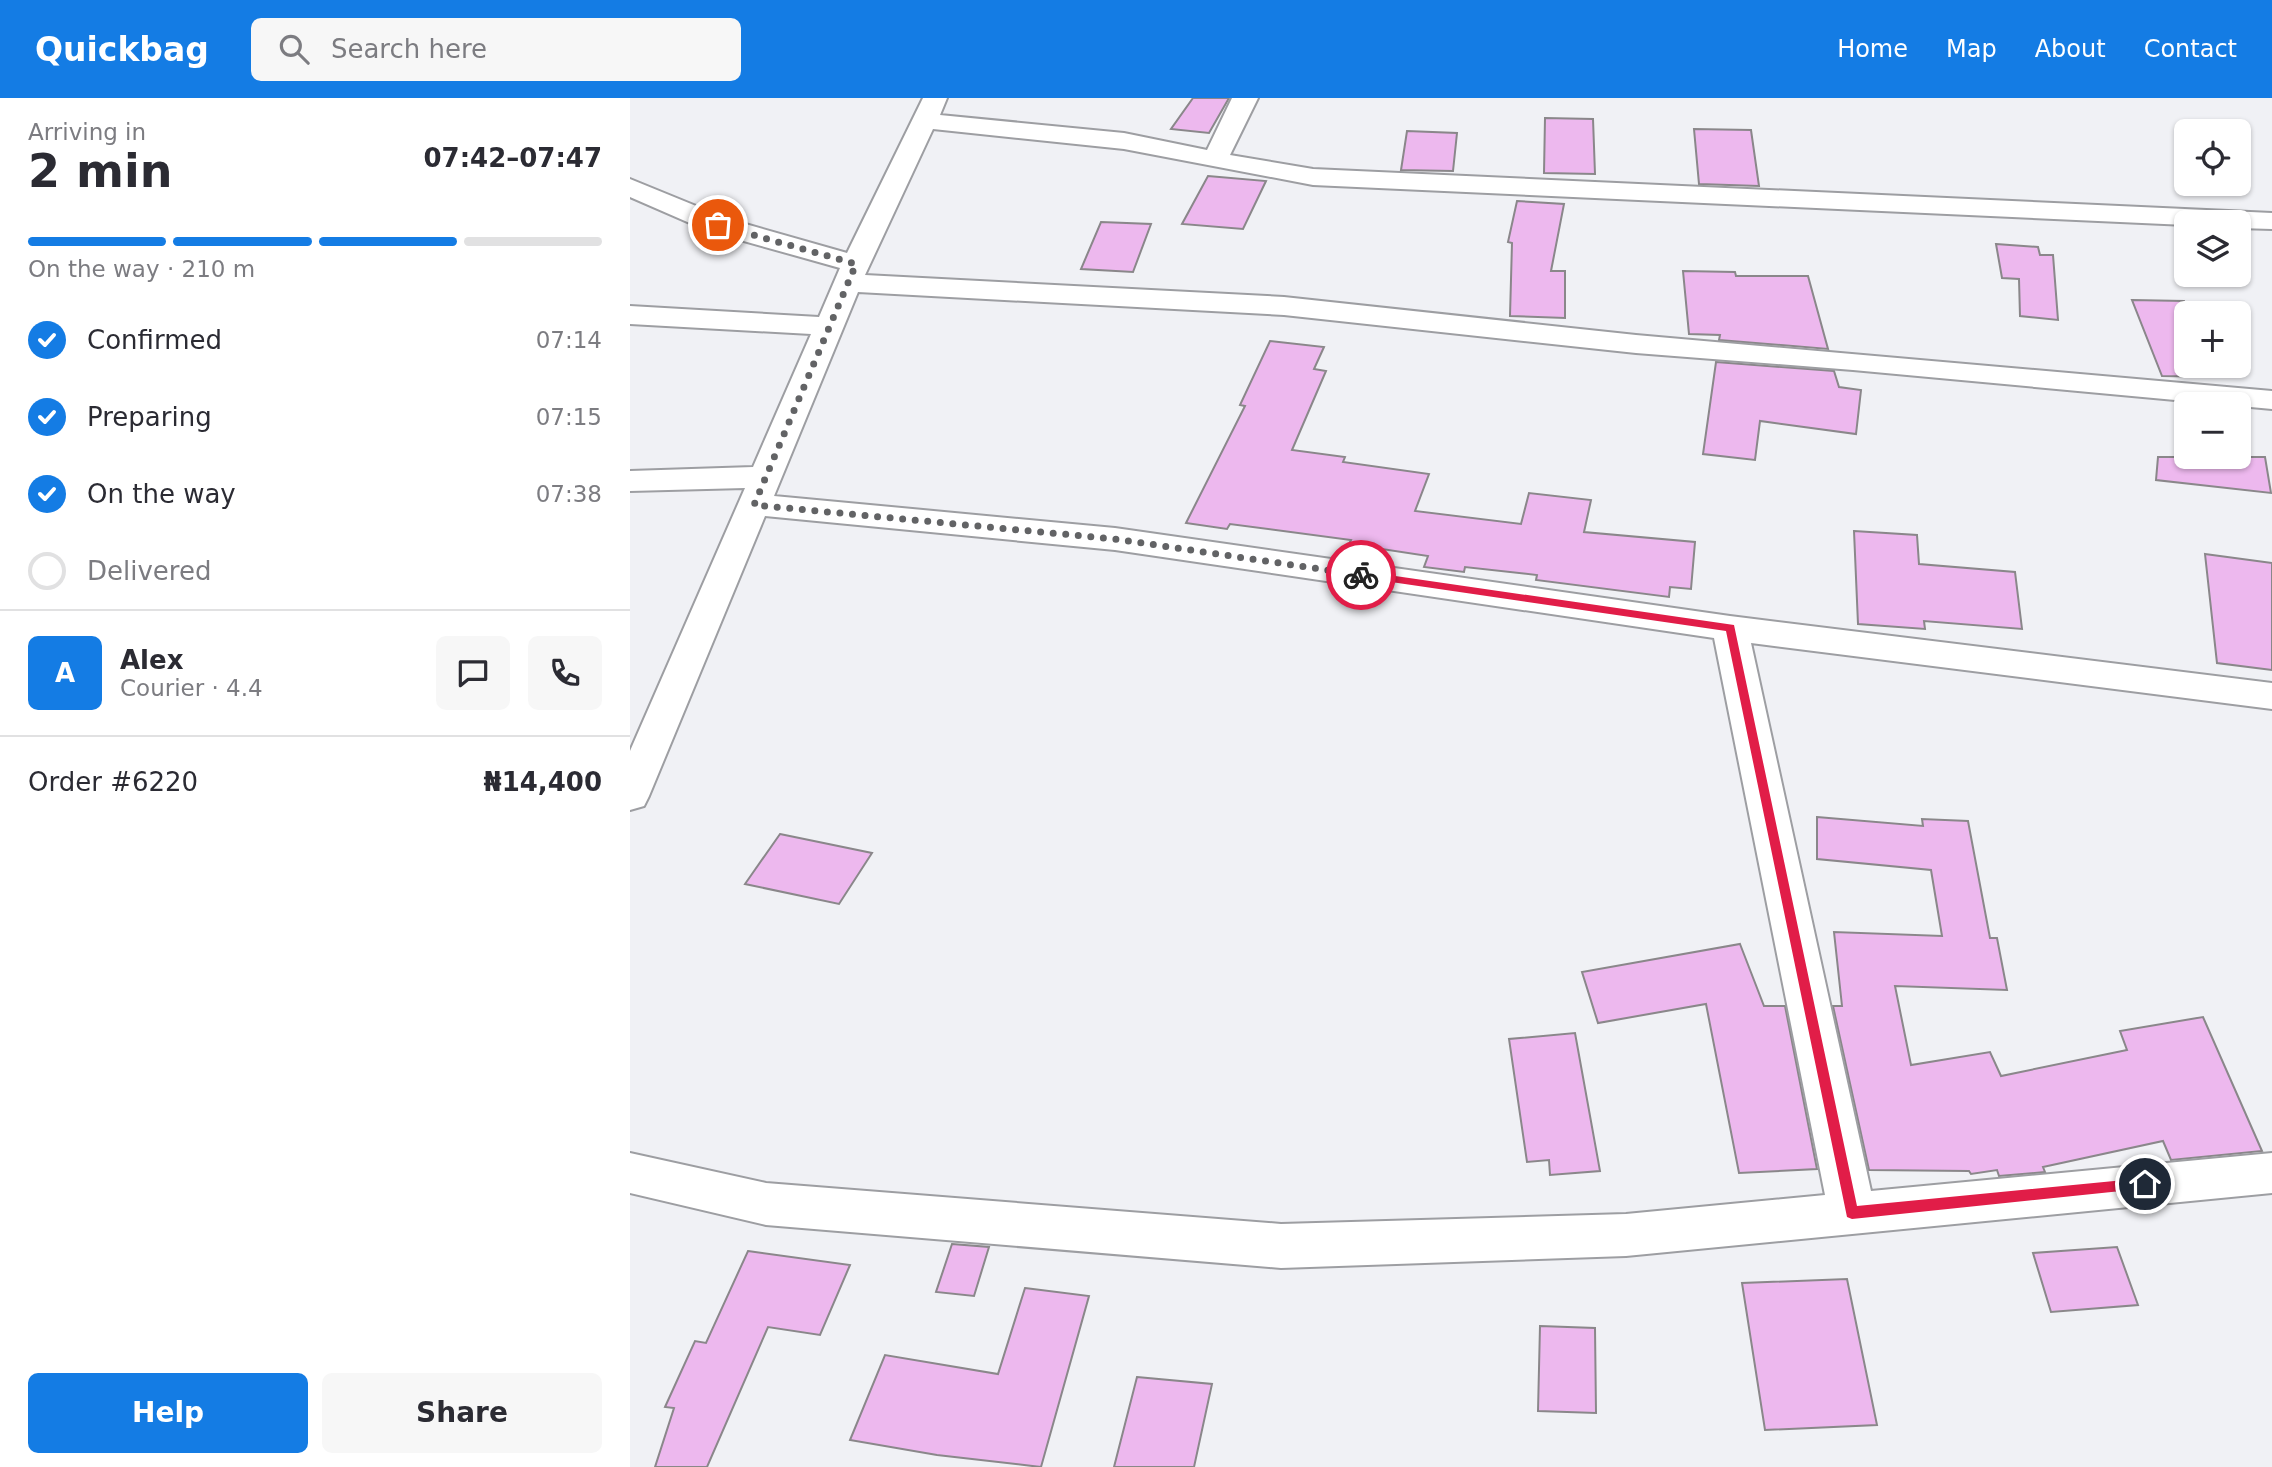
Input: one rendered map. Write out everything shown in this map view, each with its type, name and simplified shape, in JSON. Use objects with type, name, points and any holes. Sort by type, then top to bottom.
[{"type":"street","points":[[1215,159],[1245,98]]},
{"type":"street","points":[[630,796],[638,757],[761,491],[853,274],[930,109],[1124,141],[1313,177],[2272,221]]},
{"type":"street","points":[[630,187],[718,225],[853,274],[1284,306],[1636,344],[2272,400]]},
{"type":"street","points":[[630,315],[830,326]]},
{"type":"street","points":[[630,481],[761,491],[1730,628],[2272,696]]},
{"type":"street","points":[[1730,628],[1852,1213]]},
{"type":"street","points":[[630,1173],[766,1204],[1281,1246],[1626,1235],[2272,1173]]},
{"type":"building","points":[[1193,98],[1229,98],[1209,133],[1171,129]]},
{"type":"building","points":[[1545,118],[1593,119],[1595,174],[1544,173]]},
{"type":"building","points":[[1694,129],[1751,130],[1759,186],[1699,184]]},
{"type":"building","points":[[1407,131],[1457,133],[1453,171],[1401,170]]},
{"type":"building","points":[[1208,176],[1266,181],[1243,229],[1182,224]]},
{"type":"building","points":[[1517,201],[1564,204],[1551,271],[1565,271],[1565,318],[1510,316],[1512,243],[1508,242]]},
{"type":"building","points":[[1101,222],[1151,224],[1133,272],[1081,269]]},
{"type":"building","points":[[1996,244],[2038,247],[2040,255],[2053,255],[2058,320],[2020,316],[2019,279],[2002,278]]},
{"type":"building","points":[[1683,271],[1735,272],[1736,276],[1808,276],[1828,349],[1719,340],[1720,335],[1689,334]]},
{"type":"building","points":[[2132,300],[2184,301],[2174,301],[2174,376],[2162,376]]},
{"type":"building","points":[[1270,341],[1324,347],[1314,369],[1326,371],[1292,450],[1345,457],[1343,462],[1429,474],[1415,511],[1521,524],[1529,493],[1591,500],[1584,532],[1695,542],[1691,589],[1670,587],[1669,597],[1536,580],[1537,575],[1465,567],[1464,572],[1424,567],[1428,556],[1349,544],[1351,540],[1230,524],[1227,529],[1186,523],[1245,406],[1240,405]]},
{"type":"building","points":[[1716,362],[1834,371],[1839,387],[1861,390],[1856,434],[1760,421],[1755,460],[1703,454]]},
{"type":"building","points":[[2158,457],[2174,457],[2174,469],[2251,469],[2251,457],[2265,457],[2271,493],[2156,480]]},
{"type":"building","points":[[1854,531],[1917,535],[1919,564],[2015,572],[2022,629],[1924,621],[1925,629],[1858,624]]},
{"type":"building","points":[[2205,554],[2272,563],[2272,670],[2217,663]]},
{"type":"building","points":[[1817,817],[1923,826],[1922,819],[1968,821],[1990,938],[1997,938],[2007,990],[1895,986],[1911,1065],[1990,1052],[2001,1076],[2127,1050],[2120,1031],[2203,1017],[2262,1151],[2171,1160],[2163,1141],[2043,1167],[2045,1172],[1999,1176],[1997,1170],[1971,1174],[1969,1171],[1869,1170],[1833,1006],[1842,1006],[1834,932],[1942,936],[1931,870],[1817,859]]},
{"type":"building","points":[[780,834],[872,853],[839,904],[745,884]]},
{"type":"building","points":[[1740,944],[1764,1006],[1785,1006],[1817,1169],[1739,1173],[1706,1004],[1598,1023],[1582,972]]},
{"type":"building","points":[[1575,1033],[1600,1171],[1550,1175],[1549,1160],[1527,1162],[1509,1039]]},
{"type":"building","points":[[952,1244],[989,1247],[974,1296],[936,1292]]},
{"type":"building","points":[[2117,1247],[2138,1305],[2051,1312],[2033,1253]]},
{"type":"building","points":[[748,1251],[850,1265],[820,1335],[768,1327],[707,1467],[655,1467],[674,1408],[665,1407],[695,1341],[706,1343]]},
{"type":"building","points":[[1847,1279],[1877,1425],[1765,1430],[1742,1283]]},
{"type":"building","points":[[1025,1288],[1089,1296],[1041,1467],[937,1455],[850,1440],[885,1355],[998,1374]]},
{"type":"building","points":[[1540,1326],[1595,1328],[1596,1413],[1538,1411]]},
{"type":"building","points":[[1137,1377],[1212,1384],[1194,1467],[1114,1467]]},
{"type":"way so far","points":[[718,225],[856,264],[754,505],[1115,539],[1361,575]]},
{"type":"route","points":[[1361,575],[1730,628],[1852,1213],[2145,1184]]}]
